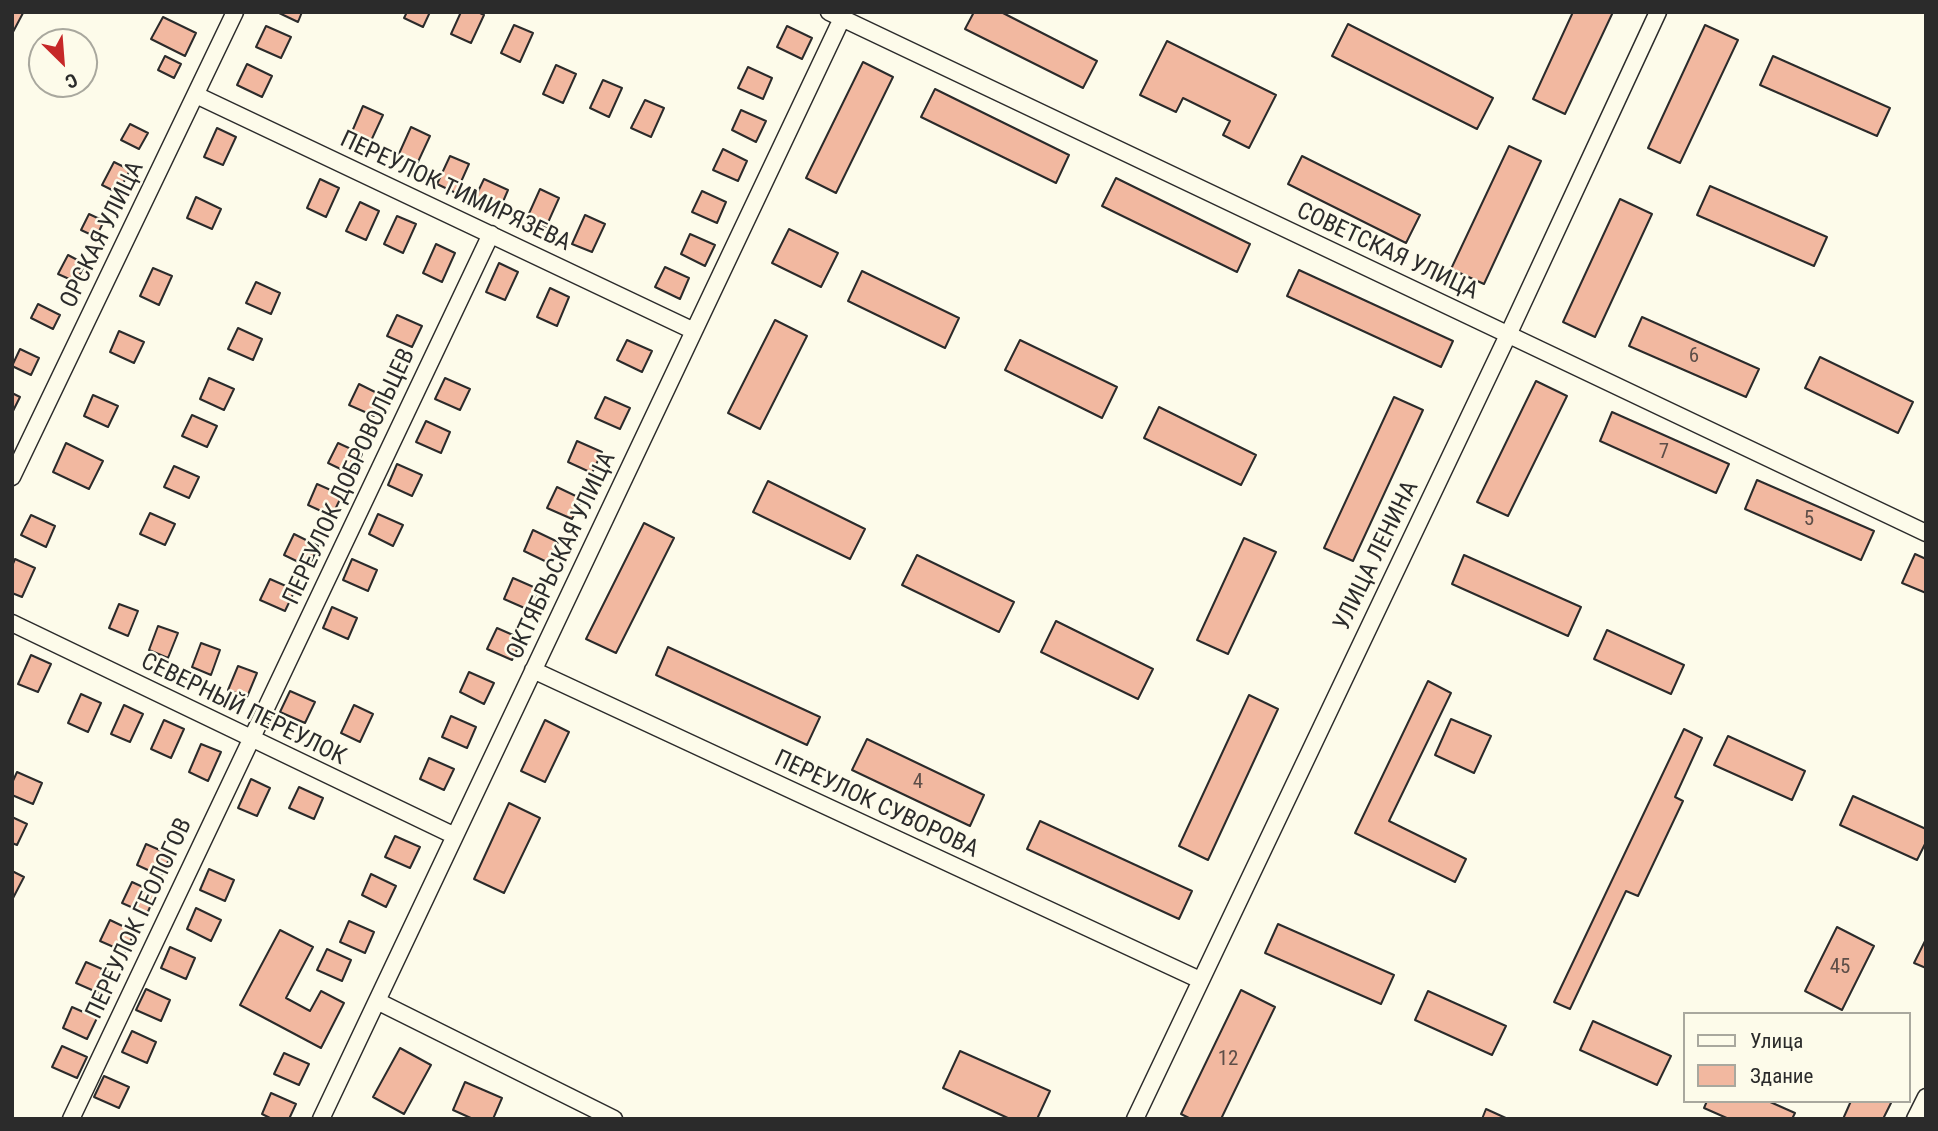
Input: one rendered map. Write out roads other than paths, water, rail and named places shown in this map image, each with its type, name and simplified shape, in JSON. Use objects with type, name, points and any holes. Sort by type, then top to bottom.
[{"type":"street","name":"ОРСКАЯ УЛИЦА","points":[[12,477],[234,12]]},
{"type":"street","name":"УЛИЦА ЛЕНИНА","points":[[1135,1119],[1508,335],[1658,12]]},
{"type":"street","name":"СОВЕТСКАЯ УЛИЦА","points":[[838,14],[1926,533]]},
{"type":"street","name":"ОКТЯБРЬСКАЯ УЛИЦА","points":[[321,1119],[694,331],[838,14]]},
{"type":"street","name":"ПЕРЕУЛОК ТИМИРЯЗЕВА","points":[[196,95],[694,331]]},
{"type":"street","name":"ПЕРЕУЛОК ДОБРОВОЛЬЦЕВ","points":[[251,740],[491,234]]},
{"type":"street","name":"СЕВЕРНЫЙ ПЕРЕУЛОК","points":[[12,623],[455,836]]},
{"type":"street","name":"ПЕРЕУЛОК СУВОРОВА","points":[[533,670],[1200,980]]},
{"type":"street","name":"ПЕРЕУЛОК ГЕОЛОГОВ","points":[[71,1119],[251,740]]},
{"type":"street","points":[[377,1001],[614,1119]]},
{"type":"street","points":[[1915,1119],[1926,1097]]}]
